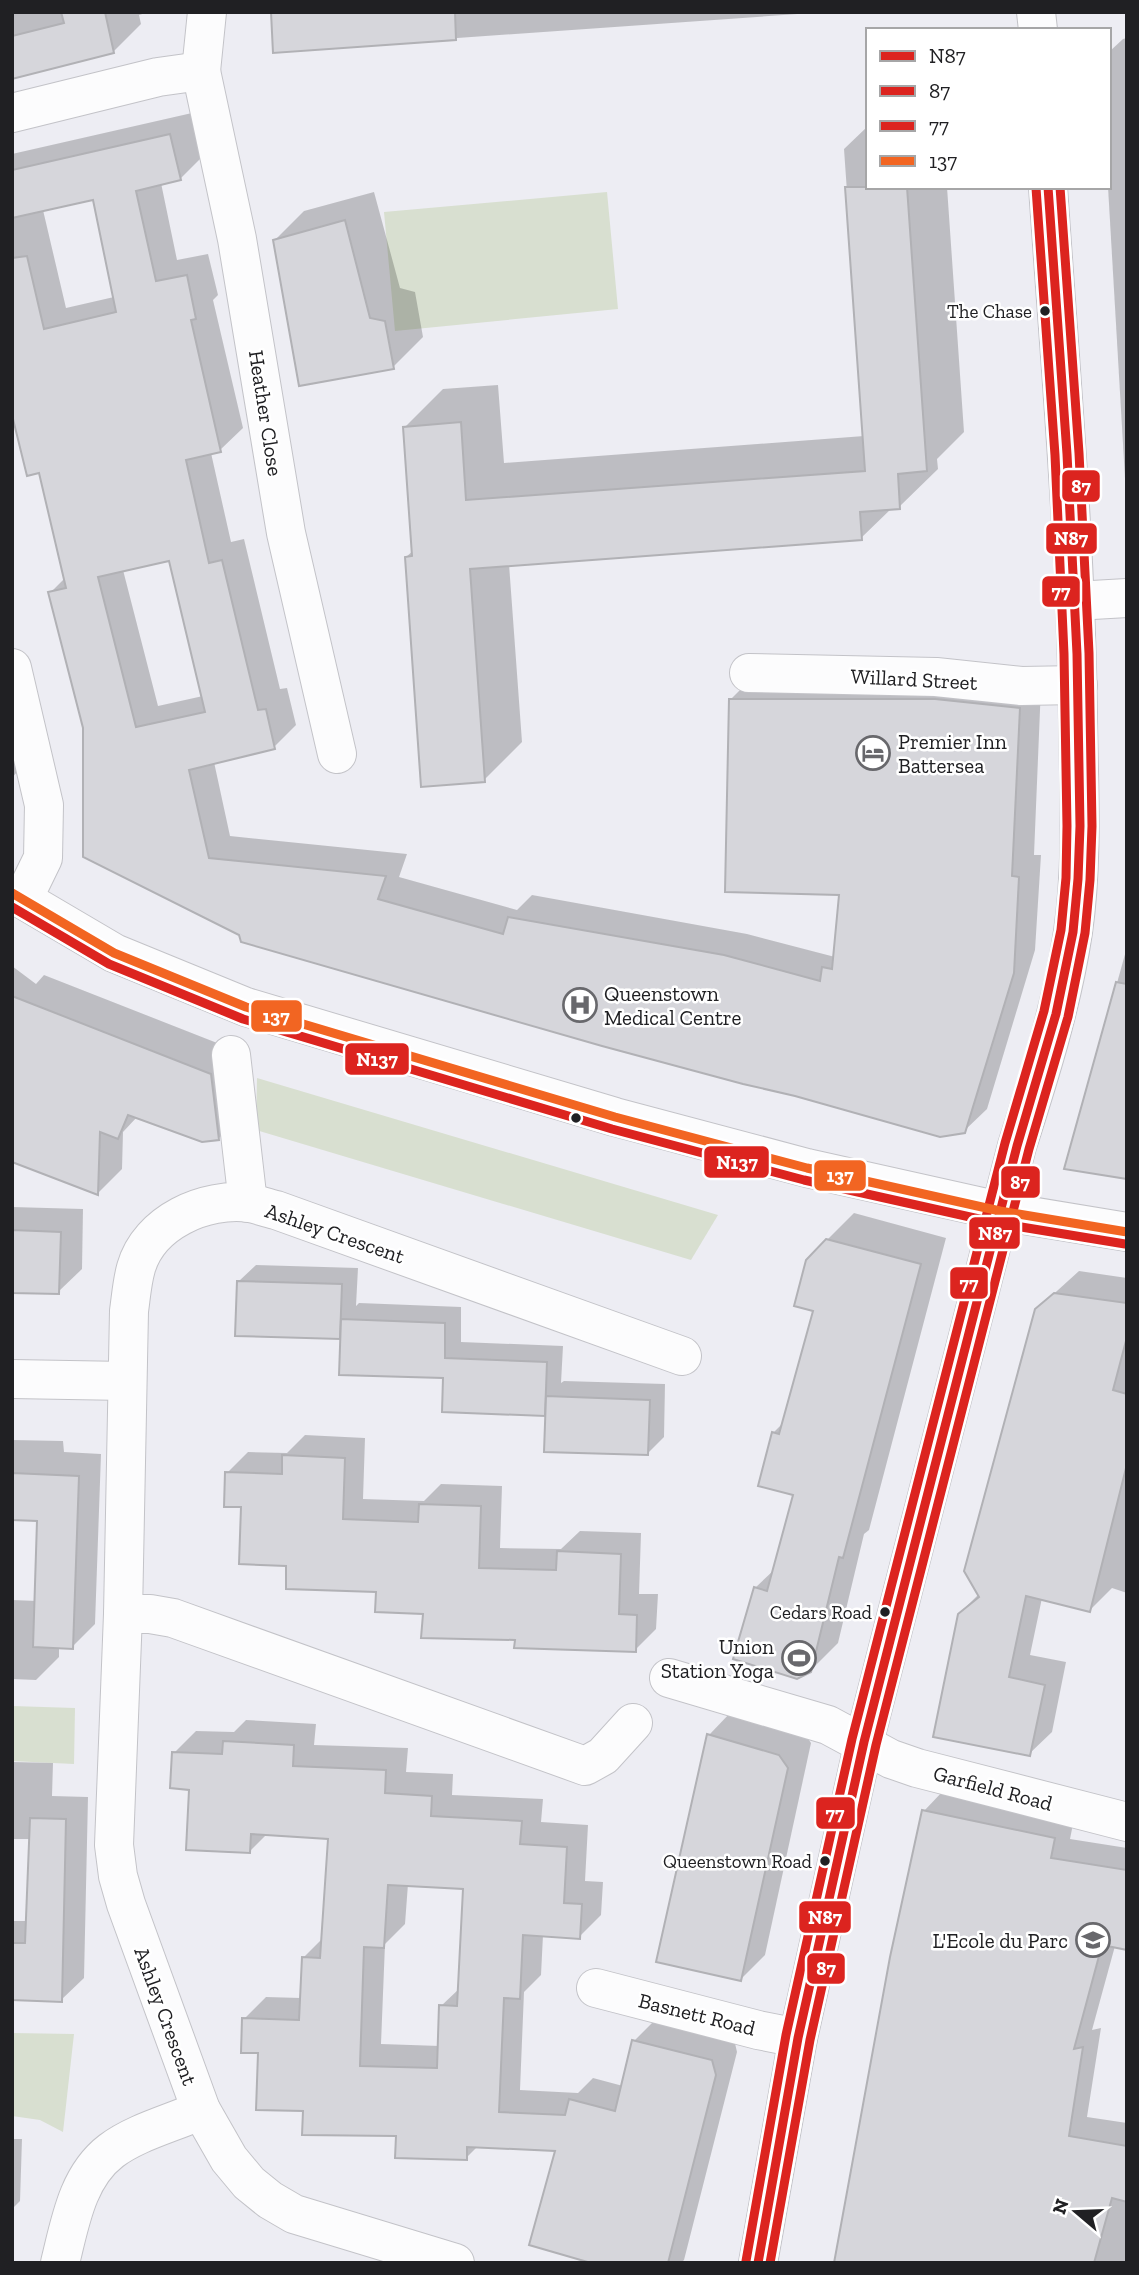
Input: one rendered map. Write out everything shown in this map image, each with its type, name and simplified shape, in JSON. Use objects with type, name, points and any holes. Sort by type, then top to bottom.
[{"type":"street","name":"Heather Close","points":[[207,12],[201,71],[237,239],[286,533],[337,754]]},
{"type":"street","points":[[12,113],[158,77],[201,71]]},
{"type":"street","points":[[758,2263],[798,2038],[864,1742],[1017,1146],[1040,1070],[1073,930],[1080,816],[1078,685],[1048,189]]},
{"type":"street","points":[[1075,601],[1127,598]]},
{"type":"street","points":[[12,668],[44,805],[43,858],[18,896],[114,953],[246,1007],[615,1117],[820,1171],[1000,1211],[1127,1232]]},
{"type":"street","name":"Willard Street","points":[[749,673],[936,677],[1021,686],[1078,685]]},
{"type":"street","points":[[231,1055],[248,1203]]},
{"type":"street","name":"Ashley Crescent","points":[[456,2263],[294,2214],[249,2183],[229,2159],[201,2110],[135,1934],[118,1876],[114,1845],[126,1381],[129,1311],[136,1267],[148,1243],[167,1224],[190,1211],[216,1205],[248,1203],[276,1210],[682,1356]]},
{"type":"street","points":[[12,1379],[126,1381]]},
{"type":"street","points":[[122,1614],[150,1614],[173,1618],[584,1766],[603,1756],[633,1723]]},
{"type":"street","name":"Garfield Road","points":[[669,1678],[828,1725],[864,1742],[891,1759],[917,1768],[1127,1822]]},
{"type":"street","name":"Basnett Road","points":[[596,1988],[798,2038]]},
{"type":"street","points":[[60,2263],[80,2192],[88,2177],[111,2150],[150,2130],[201,2110]]},
{"type":"green space","points":[[607,192],[618,309],[395,331],[384,212]]},
{"type":"green space","points":[[257,1078],[718,1215],[691,1260],[256,1130]]},
{"type":"green space","points":[[12,1706],[75,1708],[74,1764],[12,1761]]},
{"type":"green space","points":[[12,2033],[74,2034],[63,2132],[40,2120],[12,2116]]},
{"type":"building","points":[[61,12],[105,12],[114,53],[12,79],[12,36],[64,23]]},
{"type":"building","points":[[271,12],[455,12],[456,40],[273,53]]},
{"type":"building","points":[[170,134],[181,180],[136,191],[156,281],[187,275],[196,319],[191,320],[221,452],[186,460],[209,563],[222,560],[258,710],[266,709],[275,749],[189,770],[209,858],[386,876],[378,899],[503,934],[508,917],[724,955],[820,981],[822,967],[832,969],[839,895],[725,892],[729,699],[935,699],[1020,708],[1012,876],[1019,877],[1014,973],[965,1133],[940,1137],[602,1046],[241,942],[239,935],[83,857],[83,728],[48,592],[66,588],[39,473],[27,476],[12,415],[12,258],[27,256],[44,329],[116,312],[93,200],[12,218],[12,170]],"holes":[[[169,561],[205,712],[136,727],[98,577]]]},
{"type":"building","points":[[845,187],[907,189],[927,471],[898,474],[900,509],[860,512],[862,540],[470,569],[485,782],[421,787],[405,557],[412,556],[403,427],[461,422],[466,500],[865,471]]},
{"type":"building","points":[[345,220],[370,318],[385,321],[394,369],[299,386],[273,240]]},
{"type":"building","points":[[1116,982],[1127,984],[1127,1179],[1064,1169]]},
{"type":"building","points":[[12,996],[211,1074],[219,1140],[202,1142],[128,1115],[118,1139],[100,1132],[98,1195],[12,1162]]},
{"type":"building","points":[[12,1230],[61,1232],[59,1294],[12,1293]]},
{"type":"building","points":[[826,1239],[921,1264],[843,1558],[839,1557],[811,1672],[797,1679],[733,1659],[754,1587],[767,1591],[793,1495],[758,1486],[772,1432],[779,1434],[813,1311],[794,1306],[806,1260]]},
{"type":"building","points":[[237,1281],[342,1284],[340,1339],[235,1336]]},
{"type":"building","points":[[1054,1293],[1127,1303],[1127,1337],[1113,1390],[1127,1394],[1127,1464],[1090,1612],[1026,1596],[1009,1677],[1045,1685],[1030,1756],[933,1737],[958,1614],[979,1597],[964,1571],[1035,1309]]},
{"type":"building","points":[[341,1319],[445,1323],[445,1358],[547,1362],[545,1416],[442,1412],[443,1378],[339,1375]]},
{"type":"building","points":[[546,1396],[650,1400],[648,1455],[544,1452]]},
{"type":"building","points":[[282,1455],[345,1458],[343,1519],[418,1522],[419,1504],[481,1506],[479,1568],[556,1570],[557,1551],[621,1554],[619,1614],[637,1615],[636,1652],[514,1648],[515,1640],[421,1638],[423,1614],[375,1612],[376,1592],[286,1589],[286,1566],[239,1564],[241,1507],[224,1507],[225,1472],[282,1474]]},
{"type":"building","points":[[12,1473],[79,1476],[73,1649],[33,1647],[37,1521],[12,1520]]},
{"type":"building","points":[[707,1734],[779,1755],[788,1768],[741,1981],[656,1962]]},
{"type":"building","points":[[223,1741],[294,1745],[293,1766],[386,1770],[385,1793],[432,1796],[431,1816],[522,1821],[520,1844],[567,1847],[564,1903],[582,1904],[580,1939],[523,1935],[520,1999],[504,1998],[499,2112],[565,2115],[569,2099],[615,2111],[632,2040],[712,2060],[716,2075],[668,2263],[591,2263],[529,2245],[555,2151],[467,2147],[467,2160],[395,2158],[396,2136],[302,2135],[303,2111],[256,2110],[258,2053],[241,2053],[242,2018],[299,2020],[302,1957],[320,1958],[328,1839],[251,1834],[250,1853],[186,1850],[189,1790],[170,1788],[172,1752],[222,1754]],"holes":[[[388,1885],[463,1889],[457,2006],[439,2005],[437,2068],[360,2066],[364,1947],[384,1948]]]},
{"type":"building","points":[[922,1810],[1055,1838],[1051,1858],[1127,1870],[1127,1950],[1102,1945],[1074,2049],[1083,2047],[1069,2136],[1127,2146],[1127,2202],[1112,2198],[1094,2263],[834,2263],[890,1957]]},
{"type":"building","points":[[30,1818],[66,1819],[62,2002],[12,2000],[12,1943],[25,1943]]},
{"type":"transit line","name":"77","points":[[746,2261],[786,2035],[852,1739],[1005,1143],[1044,1011],[1061,930],[1067,826],[1064,654],[1055,455],[1036,189]]},
{"type":"transit line","name":"N87","points":[[758,2263],[798,2038],[864,1742],[1017,1146],[1056,1014],[1073,932],[1080,826],[1077,654],[1067,454],[1048,189]]},
{"type":"transit line","name":"87","points":[[770,2263],[810,2040],[876,1745],[1029,1149],[1068,1017],[1085,933],[1092,826],[1089,653],[1079,453],[1060,189]]},
{"type":"transit line","name":"137","points":[[12,893],[114,953],[246,1007],[615,1117],[807,1168],[1000,1211],[1127,1232]]},
{"type":"transit line","name":"N137","points":[[12,907],[109,964],[243,1019],[612,1129],[804,1180],[997,1223],[1125,1244]]},
{"type":"place","name":"The Chase","points":[[1045,311]]},
{"type":"place","name":"Premier Inn Battersea","points":[[873,753]]},
{"type":"place","name":"Queenstown Medical Centre","points":[[580,1005]]},
{"type":"place","name":"Cedars Road","points":[[885,1612]]},
{"type":"place","name":"Union Station Yoga","points":[[799,1658]]},
{"type":"place","name":"Queenstown Road","points":[[825,1861]]},
{"type":"place","name":"L'Ecole du Parc","points":[[1093,1940]]}]
